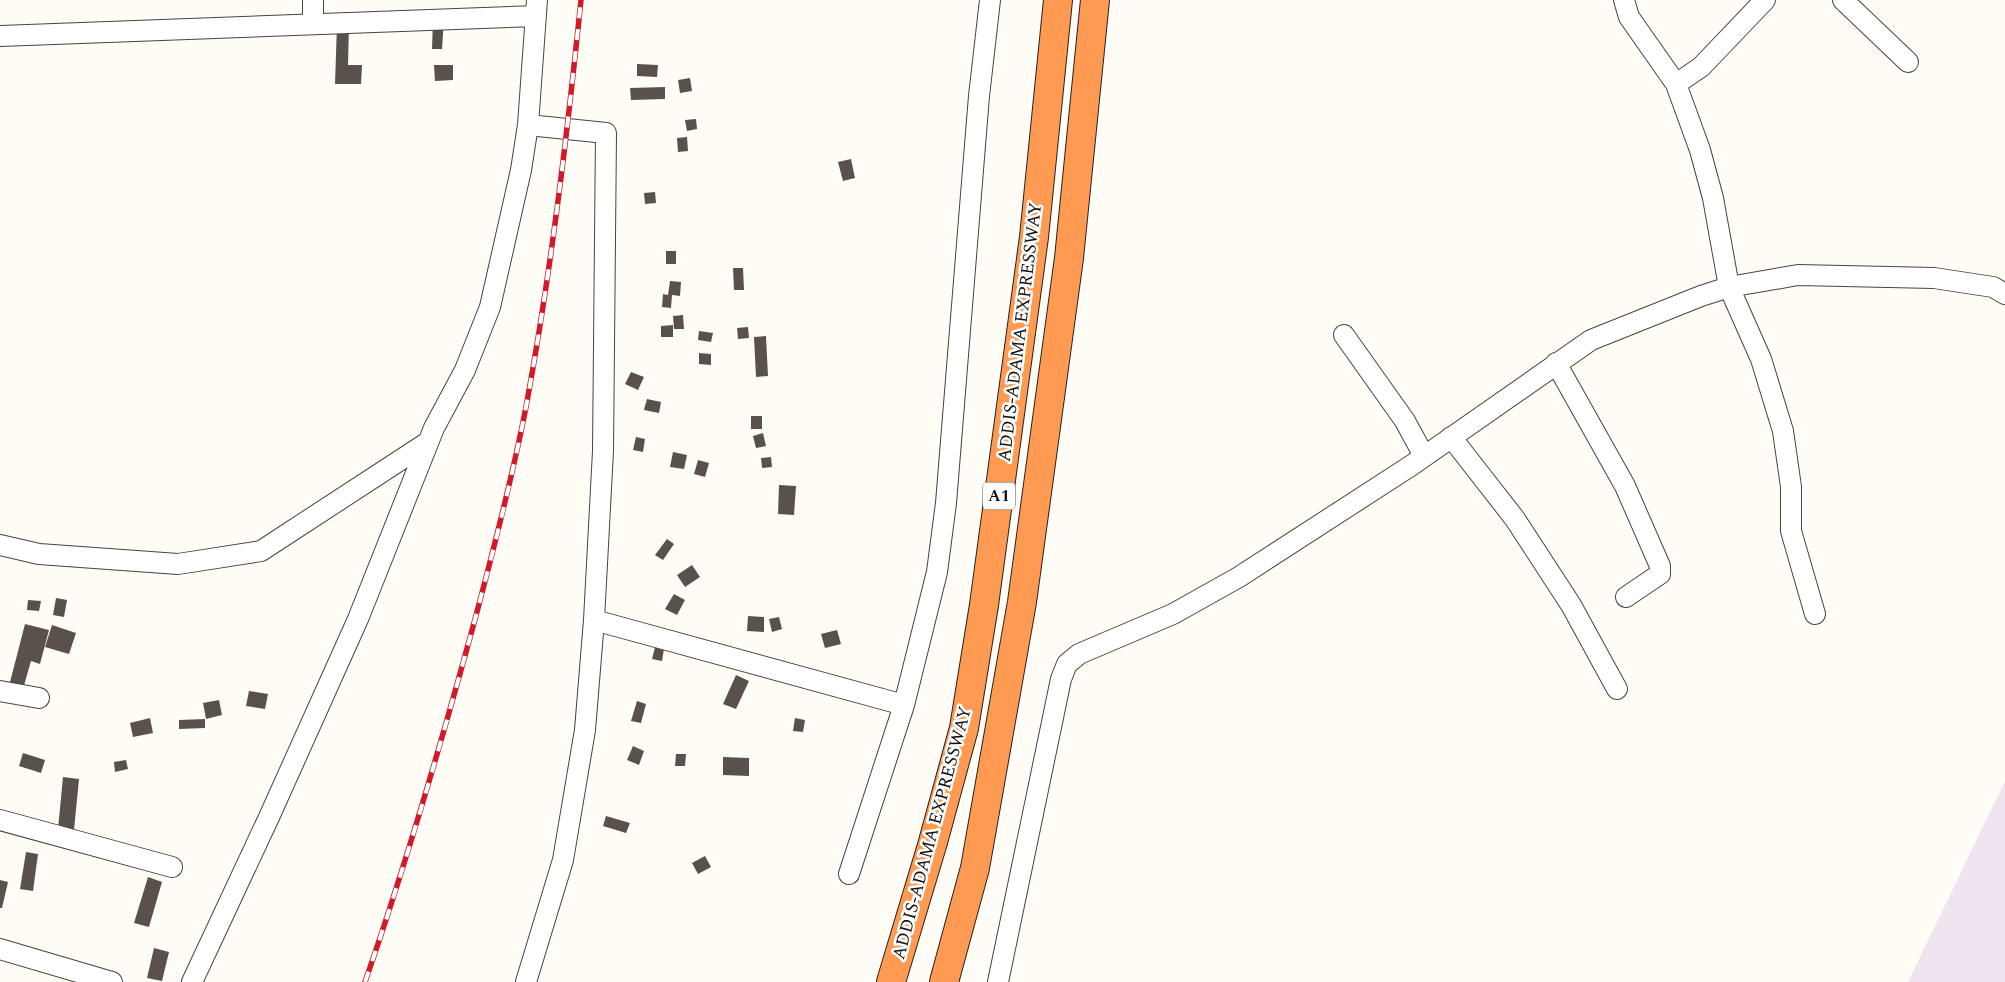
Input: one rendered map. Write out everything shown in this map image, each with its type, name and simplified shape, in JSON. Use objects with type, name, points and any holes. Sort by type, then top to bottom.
[{"type":"highway","name":"ADDIS-ADAMA EXPRESSWAY","points":[[891,982],[964,728],[986,595],[1034,236],[1058,0]]},
{"type":"highway","name":"ADDIS-ADAMA EXPRESSWAY","points":[[944,982],[975,868],[1022,602],[1069,258],[1095,0]]},
{"type":"street","points":[[313,0],[313,24]]},
{"type":"street","points":[[849,874],[904,704],[937,572],[946,503],[978,106],[990,0]]},
{"type":"street","points":[[1624,0],[1629,17],[1676,84],[1700,150],[1712,198],[1729,287],[1761,359],[1783,431],[1791,487],[1791,531],[1814,614]]},
{"type":"street","points":[[1676,84],[1701,67],[1765,0]]},
{"type":"street","points":[[1843,0],[1908,62]]},
{"type":"street","points":[[0,36],[313,24],[536,8],[528,125],[522,170],[490,307],[465,370],[428,442],[358,619],[192,982]]},
{"type":"street","points":[[526,982],[563,860],[585,730],[594,620],[603,450],[606,133],[528,125]]},
{"type":"street","points":[[998,982],[1066,664],[1079,654],[1173,614],[1239,577],[1424,456],[1591,340],[1701,296],[1729,287],[1798,275],[1934,278],[1993,287],[2005,294]]},
{"type":"street","points":[[1344,336],[1405,421],[1424,456]]},
{"type":"street","points":[[1556,364],[1625,486],[1660,566],[1660,574],[1656,578],[1626,597]]},
{"type":"street","points":[[1451,437],[1515,519],[1570,605],[1617,689]]},
{"type":"street","points":[[0,545],[39,554],[178,564],[261,551],[428,442]]},
{"type":"street","points":[[594,620],[904,704]]},
{"type":"street","points":[[0,691],[39,698]]},
{"type":"street","points":[[0,820],[172,867]]},
{"type":"street","points":[[0,949],[112,982]]},
{"type":"shaded area","points":[[2005,781],[2005,982],[1908,982]]},
{"type":"building","points":[[433,19],[444,19],[442,49],[432,49]]},
{"type":"building","points":[[337,24],[349,24],[348,65],[362,65],[361,84],[335,84]]},
{"type":"building","points":[[637,64],[658,65],[657,77],[637,76]]},
{"type":"building","points":[[434,65],[453,65],[453,80],[435,81]]},
{"type":"building","points":[[690,78],[692,91],[680,93],[678,80]]},
{"type":"building","points":[[665,87],[665,99],[631,100],[630,88]]},
{"type":"building","points":[[696,119],[697,129],[687,131],[685,120]]},
{"type":"building","points":[[687,137],[688,151],[678,152],[677,138]]},
{"type":"building","points":[[851,159],[855,178],[843,181],[838,162]]},
{"type":"building","points":[[655,192],[656,203],[645,204],[644,193]]},
{"type":"building","points":[[666,251],[676,251],[676,264],[666,264]]},
{"type":"building","points":[[733,268],[743,268],[744,290],[734,290]]},
{"type":"building","points":[[670,281],[681,282],[680,296],[672,295],[671,308],[662,307],[663,294],[668,295]]},
{"type":"building","points":[[683,315],[684,329],[674,329],[673,316]]},
{"type":"building","points":[[673,325],[673,337],[661,337],[661,326]]},
{"type":"building","points":[[748,327],[749,338],[738,339],[737,328]]},
{"type":"building","points":[[699,331],[713,333],[711,342],[698,340]]},
{"type":"building","points":[[766,336],[768,376],[756,377],[754,337]]},
{"type":"building","points":[[699,353],[711,354],[711,365],[699,364]]},
{"type":"building","points":[[631,372],[644,377],[638,390],[625,384]]},
{"type":"building","points":[[647,399],[661,402],[659,413],[644,410]]},
{"type":"building","points":[[751,416],[762,416],[762,429],[751,429]]},
{"type":"building","points":[[763,433],[766,446],[756,448],[753,436]]},
{"type":"building","points":[[636,437],[645,439],[643,452],[633,450]]},
{"type":"building","points":[[673,452],[687,455],[684,469],[670,467]]},
{"type":"building","points":[[771,457],[772,467],[762,468],[761,458]]},
{"type":"building","points":[[698,460],[709,463],[705,477],[694,474]]},
{"type":"building","points":[[779,485],[796,486],[794,515],[778,514]]},
{"type":"building","points":[[667,539],[674,544],[663,560],[655,555]]},
{"type":"building","points":[[692,565],[700,577],[685,587],[677,575]]},
{"type":"building","points":[[674,594],[685,600],[677,615],[665,609]]},
{"type":"building","points":[[56,598],[67,600],[64,617],[53,615]]},
{"type":"building","points":[[28,600],[41,601],[39,611],[27,610]]},
{"type":"building","points":[[748,616],[764,617],[764,632],[747,631]]},
{"type":"building","points":[[779,617],[782,629],[772,632],[769,619]]},
{"type":"building","points":[[25,624],[49,630],[40,664],[31,661],[23,689],[9,686]]},
{"type":"building","points":[[52,625],[76,633],[69,654],[45,647]]},
{"type":"building","points":[[837,630],[841,644],[825,648],[821,634]]},
{"type":"building","points":[[655,647],[664,649],[662,661],[652,659]]},
{"type":"building","points":[[736,675],[749,681],[736,709],[723,704]]},
{"type":"building","points":[[249,691],[268,694],[265,709],[246,706]]},
{"type":"building","points":[[219,700],[222,715],[206,719],[203,703]]},
{"type":"building","points":[[637,701],[646,704],[641,723],[631,721]]},
{"type":"building","points":[[150,718],[153,733],[133,737],[130,723]]},
{"type":"building","points":[[795,718],[805,720],[803,732],[793,731]]},
{"type":"building","points":[[205,719],[205,728],[179,729],[179,720]]},
{"type":"building","points":[[633,746],[644,751],[639,765],[627,760]]},
{"type":"building","points":[[23,753],[45,760],[41,773],[19,766]]},
{"type":"building","points":[[676,754],[686,754],[685,766],[675,766]]},
{"type":"building","points":[[723,757],[749,758],[749,776],[723,775]]},
{"type":"building","points":[[126,760],[128,769],[115,772],[114,762]]},
{"type":"building","points":[[63,777],[79,779],[74,830],[58,829]]},
{"type":"building","points":[[606,816],[630,823],[626,833],[603,826]]},
{"type":"building","points":[[26,852],[38,854],[33,891],[20,889]]},
{"type":"building","points":[[705,856],[711,867],[698,874],[692,863]]},
{"type":"building","points":[[148,877],[162,882],[149,927],[134,923]]},
{"type":"building","points":[[0,880],[8,882],[2,908],[0,908]]},
{"type":"building","points":[[154,948],[169,952],[162,981],[147,978]]},
{"type":"railway","points":[[365,982],[409,848],[449,714],[515,461],[535,356],[551,255],[581,0]]}]
